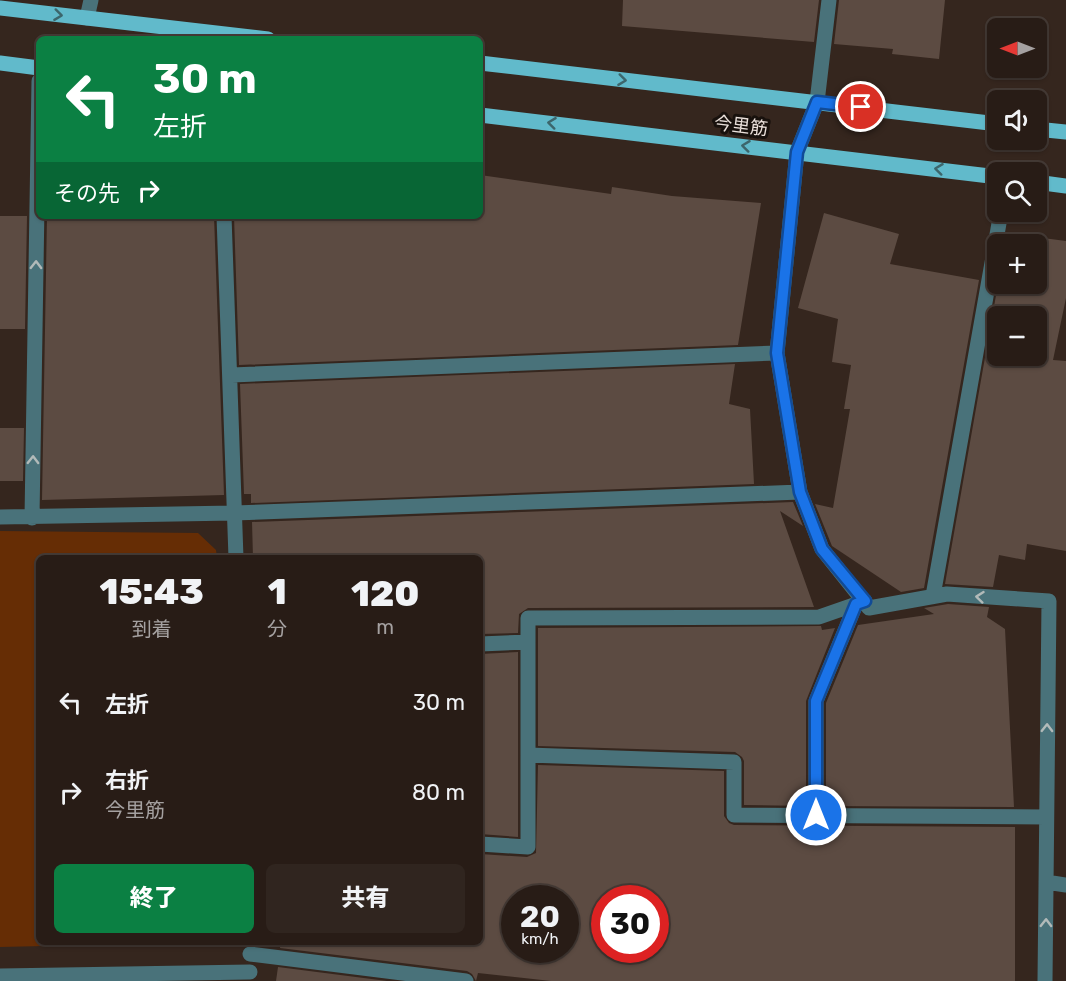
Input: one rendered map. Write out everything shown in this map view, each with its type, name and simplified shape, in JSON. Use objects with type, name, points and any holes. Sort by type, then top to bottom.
[{"type":"main road","points":[[0,8],[242,36]]},
{"type":"main road","points":[[0,63],[36,68]]},
{"type":"main road","name":"今里筋","points":[[483,63],[987,123]]},
{"type":"main road","name":"今里筋","points":[[483,115],[987,176]]},
{"type":"main road","points":[[1047,130],[1066,132]]},
{"type":"main road","points":[[1047,183],[1066,186]]},
{"type":"street","points":[[87,18],[91,0]]},
{"type":"street","points":[[829,0],[817,102],[797,152],[777,353],[800,492],[822,549],[861,603],[869,608],[947,594],[1049,601],[1045,981]]},
{"type":"street","points":[[32,518],[37,219]]},
{"type":"street","points":[[224,219],[232,375],[236,555]]},
{"type":"street","points":[[933,596],[998,222]]},
{"type":"street","points":[[232,375],[777,353]]},
{"type":"street","points":[[0,517],[234,513],[800,492]]},
{"type":"street","points":[[483,844],[528,847],[528,618],[819,617],[861,603]]},
{"type":"street","points":[[816,815],[816,701],[861,603]]},
{"type":"street","points":[[483,644],[528,642]]},
{"type":"street","points":[[528,755],[734,762],[734,815],[1046,817]]},
{"type":"street","points":[[1046,882],[1066,885]]},
{"type":"street","points":[[0,976],[249,976],[250,948],[466,981]]},
{"type":"shaded area","points":[[0,531],[198,533],[216,550],[217,555],[36,555],[36,945],[90,945],[0,947]]},
{"type":"building","points":[[623,0],[819,0],[814,42],[622,26]]},
{"type":"building","points":[[839,0],[945,0],[939,59],[892,54],[893,49],[834,44]]},
{"type":"building","points":[[483,175],[611,194],[612,187],[672,196],[761,203],[738,345],[239,365],[234,219],[483,219]]},
{"type":"building","points":[[824,213],[899,234],[890,264],[979,280],[924,588],[901,592],[832,546],[815,504],[833,508],[850,409],[844,409],[851,365],[832,362],[838,319],[798,308]]},
{"type":"building","points":[[0,216],[27,216],[25,329],[0,329]]},
{"type":"building","points":[[47,219],[214,219],[224,495],[42,500]]},
{"type":"building","points":[[1047,239],[1066,241],[1066,298],[1053,360],[1066,361],[1066,551],[1027,544],[1025,560],[999,555],[993,587],[945,584],[987,346],[987,366],[1047,366],[1047,306],[994,306],[996,294],[1047,294]]},
{"type":"building","points":[[735,364],[729,404],[750,409],[754,484],[251,503],[251,494],[244,494],[240,384]]},
{"type":"building","points":[[0,428],[24,428],[23,481],[0,481]]},
{"type":"building","points":[[793,502],[803,526],[780,511],[814,607],[528,608],[519,614],[518,633],[483,634],[483,555],[253,555],[252,522]]},
{"type":"building","points":[[948,604],[989,607],[987,617],[1005,629],[1014,807],[826,806],[826,703],[858,625],[934,614],[924,608]]},
{"type":"building","points":[[821,626],[822,630],[835,628],[806,701],[806,806],[744,805],[744,761],[735,752],[538,746],[538,628]]},
{"type":"building","points":[[518,652],[518,837],[483,834],[483,654]]},
{"type":"building","points":[[538,765],[724,771],[724,816],[729,823],[734,825],[1015,827],[1015,981],[551,981],[478,973],[476,981],[467,971],[280,948],[280,945],[483,945],[483,854],[527,857],[536,853]]},
{"type":"building","points":[[278,967],[387,981],[276,981]]},
{"type":"route","points":[[816,815],[816,701],[856,604],[865,601],[822,549],[800,492],[777,353],[797,152],[817,102],[861,107]]}]
